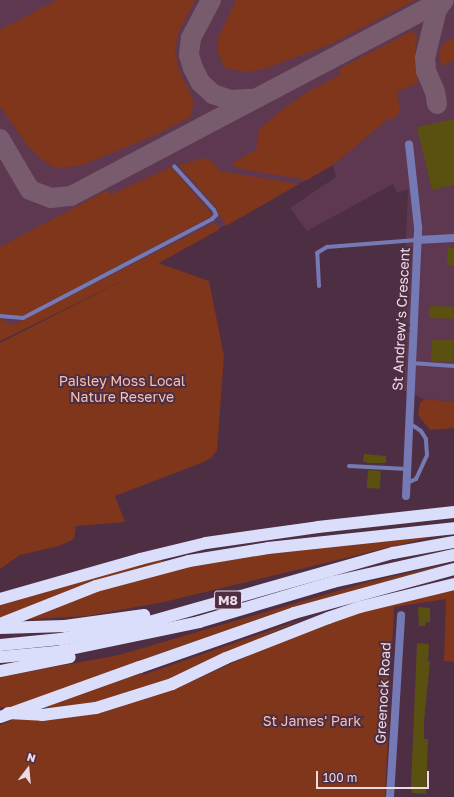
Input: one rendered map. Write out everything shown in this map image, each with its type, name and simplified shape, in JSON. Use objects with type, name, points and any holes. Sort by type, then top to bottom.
[{"type":"highway","points":[[0,599],[140,559],[206,543],[318,527],[454,512]]},
{"type":"highway","points":[[0,624],[76,593],[164,567],[268,548],[454,528]]},
{"type":"highway","name":"M8","points":[[0,645],[102,632],[207,607],[393,553],[454,542]]},
{"type":"highway","name":"M8","points":[[0,671],[133,642],[346,578],[454,554]]},
{"type":"highway","name":"M8","points":[[0,716],[294,613],[454,569]]},
{"type":"highway","name":"M8","points":[[0,628],[65,626],[141,616],[305,578]]},
{"type":"highway","points":[[0,712],[42,716],[102,706],[172,684],[273,638],[328,618],[360,607],[454,584]]},
{"type":"highway","name":"M8","points":[[0,657],[56,652],[199,622]]},
{"type":"street","name":"St Andrew's Crescent","points":[[406,496],[417,240],[409,144]]},
{"type":"street","points":[[417,240],[454,238]]},
{"type":"street","name":"Greenock Road","points":[[390,797],[400,615]]},
{"type":"lane","points":[[0,316],[23,318],[212,219],[216,214],[214,210],[174,166]]},
{"type":"lane","points":[[319,286],[317,253],[326,247],[417,240]]},
{"type":"lane","points":[[411,363],[454,366]]},
{"type":"lane","points":[[407,483],[416,479],[427,455],[426,439],[421,431],[409,423]]},
{"type":"lane","points":[[349,466],[407,469]]},
{"type":"shaded area","points":[[0,0],[454,0],[454,402],[424,399],[400,389],[408,189],[397,193],[393,184],[307,231],[290,208],[336,177],[333,165],[220,228],[0,340]]},
{"type":"green space","points":[[57,0],[195,0],[178,33],[175,50],[178,68],[194,102],[190,117],[156,135],[80,166],[54,168],[40,158],[27,145],[0,106],[0,30]]},
{"type":"green space","points":[[236,0],[415,0],[331,44],[264,69],[247,72],[225,68],[218,53],[218,38]]},
{"type":"green space","points":[[412,31],[418,39],[415,44],[418,83],[397,92],[400,111],[392,120],[389,118],[333,165],[307,180],[241,169],[231,164],[256,150],[259,129],[279,112],[306,93],[341,74],[339,69]]},
{"type":"green space","points":[[454,40],[454,62],[452,60],[443,66],[439,58],[440,50],[446,41]]},
{"type":"green space","points":[[204,158],[213,162],[220,171],[299,184],[226,226],[215,206],[179,165]]},
{"type":"green space","points":[[171,167],[212,215],[210,217],[23,316],[0,313],[0,247],[108,190],[110,195]]},
{"type":"green space","points":[[214,223],[220,229],[159,263],[0,341],[0,318],[11,325],[17,323]]},
{"type":"green space","name":"Paisley Moss Local Nature Reserve","points":[[158,263],[209,281],[224,356],[217,450],[212,457],[204,462],[115,496],[125,522],[76,526],[74,539],[59,546],[20,555],[0,569],[0,343]]},
{"type":"green space","points":[[424,399],[454,402],[454,428],[430,430],[418,415],[420,403]]},
{"type":"green space","points":[[444,534],[164,602],[87,616],[0,621],[0,604],[161,558],[164,567],[187,567],[275,553]]},
{"type":"green space","points":[[449,564],[291,608],[138,661],[143,675],[303,619],[154,685],[104,701],[51,708],[0,707],[0,677],[119,655],[368,582]]},
{"type":"green space","name":"St James' Park","points":[[454,588],[454,662],[444,661],[446,599],[394,607],[385,797],[0,797],[0,725],[17,718],[175,689],[305,630],[375,606]]},
{"type":"building","points":[[454,119],[454,185],[432,190],[417,127]]},
{"type":"building","points":[[448,248],[454,248],[454,266],[447,265]]},
{"type":"building","points":[[430,306],[454,307],[454,319],[430,318]]},
{"type":"building","points":[[432,339],[454,340],[453,362],[431,361]]},
{"type":"building","points":[[364,454],[386,456],[386,463],[368,463],[363,461]]},
{"type":"building","points":[[368,470],[381,471],[380,489],[367,488]]},
{"type":"building","points":[[418,607],[430,608],[430,622],[426,622],[425,626],[419,626]]},
{"type":"building","points":[[417,643],[429,644],[428,661],[430,661],[424,721],[424,739],[428,739],[426,794],[412,793],[411,786]]},
{"type":"taxiway","points":[[211,0],[191,38],[189,55],[193,68],[200,82],[213,94],[230,100],[252,99]]},
{"type":"taxiway","points":[[0,139],[30,190],[51,198],[71,196],[443,0]]},
{"type":"taxiway","points":[[437,104],[435,92],[426,71],[425,58],[437,9],[444,0]]}]
